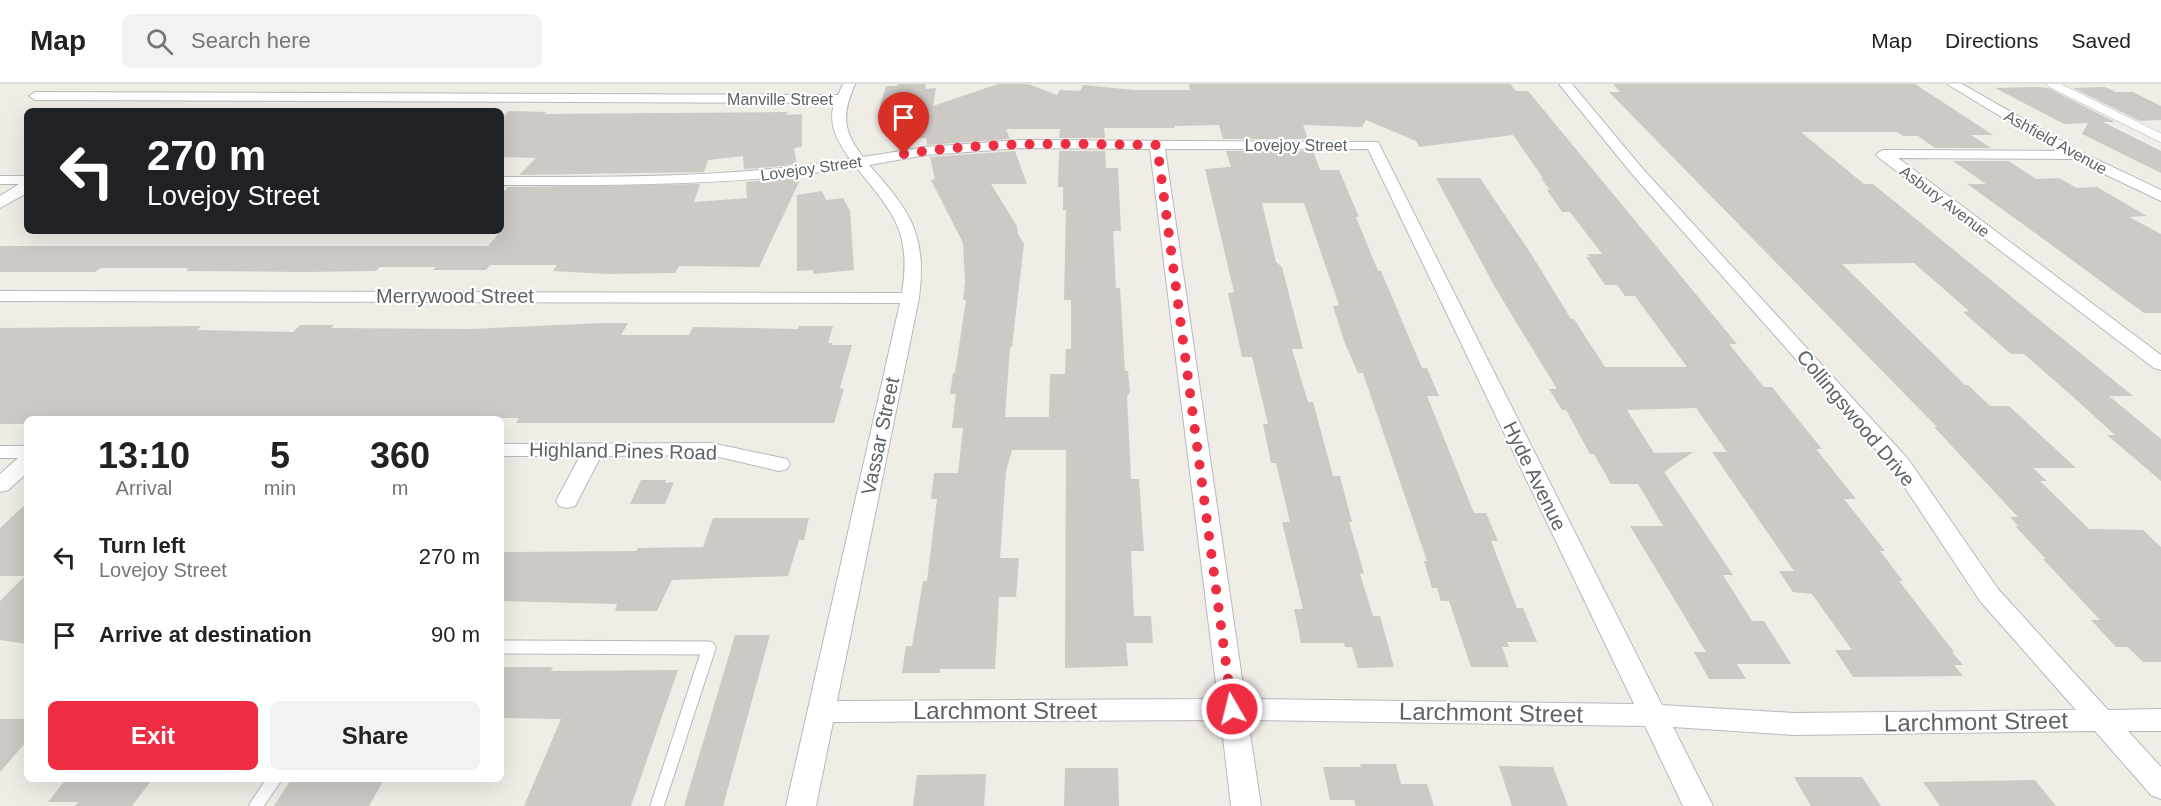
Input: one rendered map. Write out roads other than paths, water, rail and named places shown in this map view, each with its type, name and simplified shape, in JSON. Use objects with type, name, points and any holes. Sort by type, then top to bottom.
[{"type":"street","name":"Collingswood Drive","points":[[1565,84],[1637,171],[1900,464],[1989,595],[2161,787]]},
{"type":"street","name":"Ashfield Avenue","points":[[1953,84],[2076,155],[2161,196]]},
{"type":"street","name":"Manville Street","points":[[34,96],[846,92]]},
{"type":"street","name":"Vassar Street","points":[[801,806],[914,271],[911,240],[900,212],[845,140],[838,121],[846,92]]},
{"type":"street","points":[[155,108],[175,96]]},
{"type":"street","name":"Lovejoy Street","points":[[504,181],[698,180],[769,175],[926,151],[989,145],[1373,145]]},
{"type":"street","points":[[1157,145],[1246,806]]},
{"type":"street","name":"Hyde Avenue","points":[[1373,145],[1698,806]]},
{"type":"street","name":"Asbury Avenue","points":[[2076,155],[1883,154],[2161,364]]},
{"type":"street","points":[[0,180],[24,180]]},
{"type":"street","points":[[0,203],[24,188]]},
{"type":"street","name":"Merrywood Street","points":[[0,296],[910,298]]},
{"type":"street","points":[[567,501],[594,449]]},
{"type":"street","name":"Highland Pines Road","points":[[504,450],[711,449],[779,464]]},
{"type":"street","points":[[0,452],[24,452]]},
{"type":"street","points":[[0,485],[24,465]]},
{"type":"street","name":"Larchmont Street","points":[[820,712],[1232,709],[1653,715],[1794,724],[2161,720]]},
{"type":"lane","points":[[2052,84],[2161,138]]},
{"type":"lane","points":[[504,647],[709,648],[657,806]]},
{"type":"lane","points":[[256,806],[271,782]]}]
